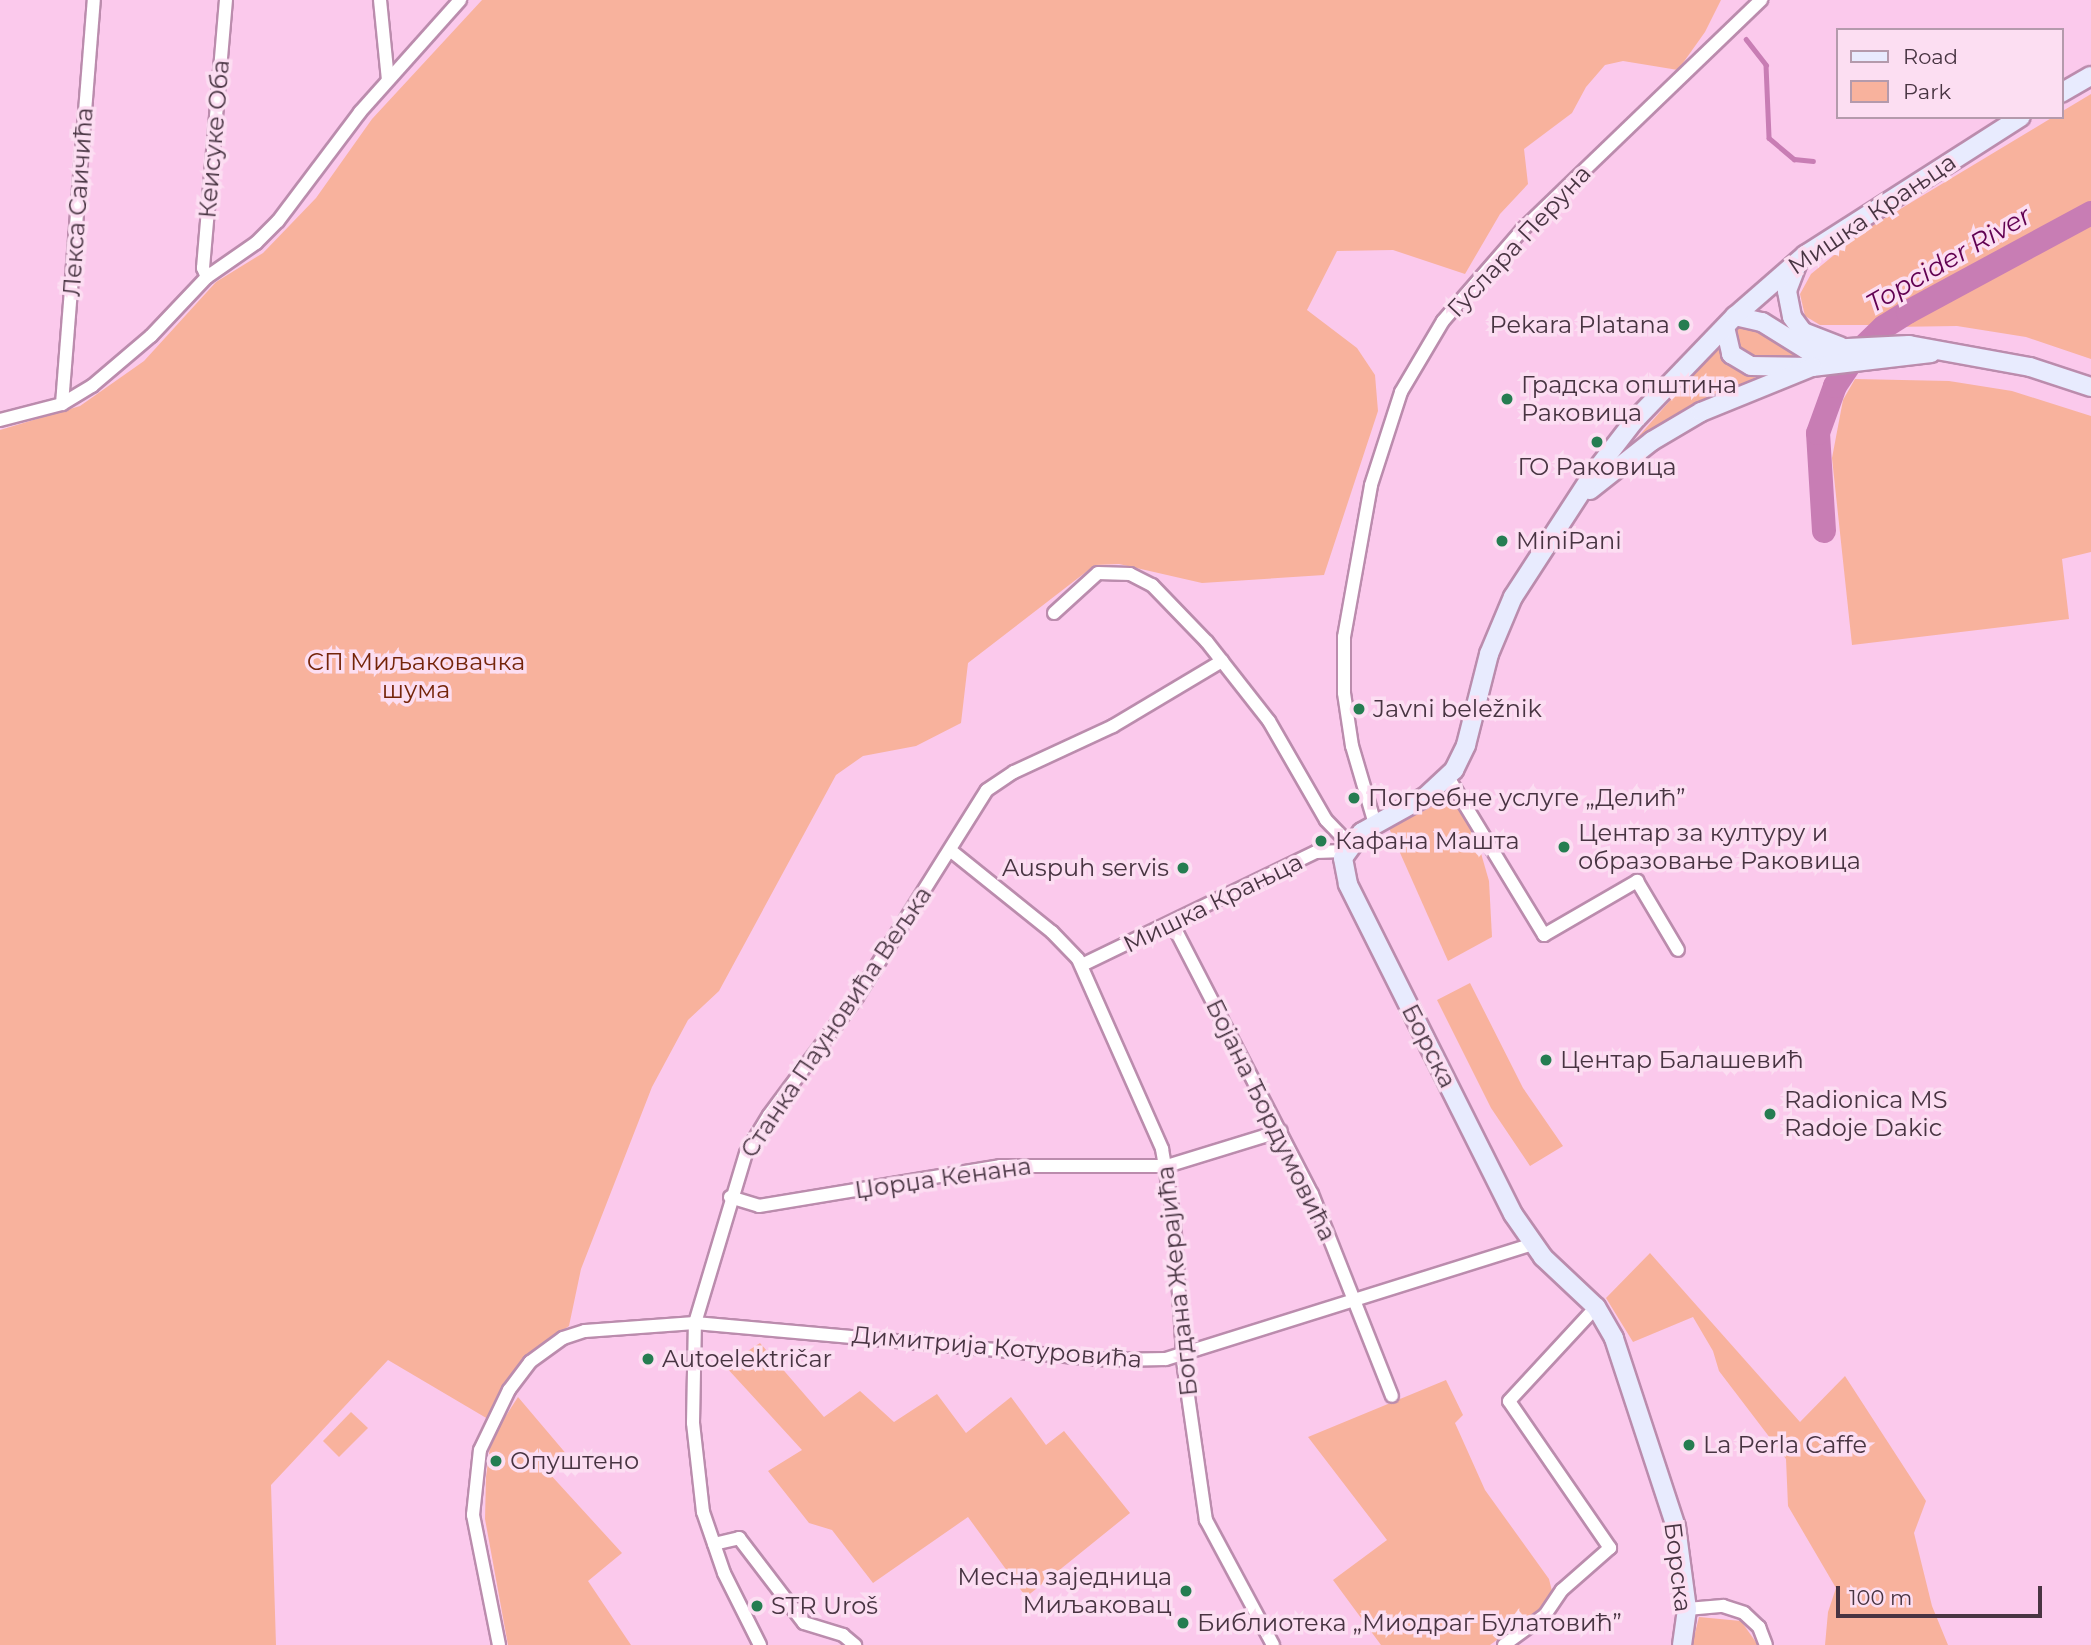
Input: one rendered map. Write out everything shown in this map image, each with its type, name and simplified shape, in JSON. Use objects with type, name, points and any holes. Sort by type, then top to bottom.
[{"type":"main road","points":[[2063,92],[2091,76]]},
{"type":"main road","name":"Мишка Крањца","points":[[1347,847],[1375,824],[1425,797],[1448,777],[1464,754],[1480,679],[1505,613],[1567,511],[1634,421],[1730,321],[1799,260],[1864,214],[2018,119]]},
{"type":"main road","points":[[1799,260],[1787,291],[1794,321],[1811,336],[1846,348]]},
{"type":"main road","points":[[1935,352],[1812,367],[1739,362],[1728,347],[1730,321],[1762,322],[1807,350],[1909,345],[2031,368],[2091,387]]},
{"type":"main road","points":[[1567,511],[1613,470],[1671,429],[1728,398],[1812,367]]},
{"type":"main road","name":"Борска","points":[[1347,847],[1342,867],[1348,884],[1505,1199],[1532,1244],[1595,1307],[1614,1338],[1669,1503],[1687,1609],[1682,1645]]},
{"type":"street","name":"Лекса Саичића","points":[[62,404],[94,0]]},
{"type":"street","name":"Кеисуке Оба","points":[[207,277],[203,268],[226,0]]},
{"type":"street","points":[[380,0],[388,80]]},
{"type":"street","points":[[0,420],[62,404],[92,386],[151,336],[207,277],[247,251],[278,221],[388,80],[460,0]]},
{"type":"street","name":"Гуслара Перуна","points":[[1375,824],[1352,746],[1344,693],[1344,637],[1371,485],[1401,392],[1443,321],[1506,247],[1761,0]]},
{"type":"street","points":[[1054,613],[1098,573],[1130,574],[1152,585],[1222,661],[1279,737],[1326,820],[1347,847]]},
{"type":"street","name":"Станка Пауновића Вељка","points":[[760,1645],[714,1544],[695,1465],[695,1323],[730,1197],[755,1136],[857,998],[983,795],[1001,780],[1113,726],[1222,661]]},
{"type":"street","points":[[1448,777],[1544,935],[1637,881],[1678,950]]},
{"type":"street","name":"Мишка Крањца","points":[[1082,965],[1173,925],[1316,852],[1347,847]]},
{"type":"street","name":"Богдана Жерајића","points":[[950,850],[1052,932],[1082,965],[1167,1166],[1184,1356],[1206,1520],[1273,1645]]},
{"type":"street","name":"Бојана Ђордумовића","points":[[1173,925],[1325,1222],[1392,1396]]},
{"type":"street","name":"Џорџа Кенана","points":[[730,1197],[759,1206],[1000,1166],[1167,1166],[1281,1132]]},
{"type":"street","name":"Димитрија Котуровића","points":[[499,1645],[473,1500],[484,1436],[504,1398],[530,1362],[563,1338],[585,1331],[695,1323],[1112,1360],[1184,1356],[1532,1244]]},
{"type":"street","points":[[1504,1645],[1545,1615],[1562,1590],[1610,1548],[1509,1401],[1595,1307]]},
{"type":"street","points":[[714,1544],[739,1538],[804,1623],[843,1635],[855,1645]]},
{"type":"street","points":[[1687,1609],[1723,1606],[1744,1613],[1759,1626],[1766,1645]]},
{"type":"green space","name":"СП Миљаковачка шума","points":[[482,0],[1721,0],[1705,32],[1678,70],[1623,61],[1605,65],[1586,87],[1572,113],[1524,149],[1528,184],[1500,214],[1465,274],[1393,250],[1337,251],[1307,310],[1357,348],[1375,375],[1378,411],[1324,575],[1202,583],[1119,564],[1095,565],[968,663],[961,723],[916,746],[863,756],[836,775],[719,991],[688,1020],[652,1087],[581,1269],[569,1326],[537,1348],[510,1377],[488,1419],[388,1360],[271,1485],[276,1645],[0,1645],[0,430],[80,406],[144,361],[216,282],[263,253],[316,198],[372,119]]},
{"type":"green space","points":[[2091,94],[2091,208],[1878,325],[1820,325],[1805,316],[1800,294],[1811,274],[1862,232],[2050,119],[2063,119],[2063,111]]},
{"type":"green space","points":[[2091,217],[2091,359],[2026,337],[1957,326],[1891,327]]},
{"type":"green space","points":[[1741,325],[1759,326],[1807,360],[1740,357],[1734,329]]},
{"type":"green space","points":[[1718,346],[1729,364],[1760,380],[1631,445]]},
{"type":"green space","points":[[1855,379],[1949,381],[2012,391],[2091,416],[2091,552],[2062,559],[2069,619],[1852,645],[1832,458],[1843,400]]},
{"type":"green space","points":[[1450,798],[1461,806],[1474,829],[1489,881],[1492,937],[1448,961],[1389,828]]},
{"type":"green space","points":[[1470,983],[1523,1088],[1563,1146],[1530,1166],[1491,1108],[1437,1000]]},
{"type":"green space","points":[[1650,1253],[1800,1422],[1845,1376],[1926,1501],[1914,1533],[1932,1606],[1948,1645],[1825,1645],[1828,1612],[1836,1588],[1788,1506],[1786,1459],[1719,1371],[1713,1351],[1693,1317],[1633,1342],[1606,1298]]},
{"type":"green space","points":[[760,1343],[824,1417],[860,1391],[894,1422],[937,1394],[966,1433],[1011,1397],[1046,1445],[1064,1431],[1130,1513],[1026,1597],[968,1517],[873,1583],[832,1530],[809,1523],[768,1471],[802,1450],[725,1366]]},
{"type":"green space","points":[[1446,1380],[1463,1415],[1455,1423],[1485,1490],[1549,1579],[1552,1591],[1547,1603],[1490,1645],[1381,1645],[1333,1580],[1387,1540],[1308,1437]]},
{"type":"green space","points":[[518,1397],[568,1456],[548,1472],[622,1553],[588,1581],[631,1645],[508,1645],[485,1519],[486,1477],[491,1439]]},
{"type":"green space","points":[[351,1412],[368,1428],[339,1457],[323,1441]]},
{"type":"green space","points":[[1699,1617],[1741,1621],[1758,1645],[1692,1645]]},
{"type":"waterway","points":[[1746,39],[1766,65],[1769,138],[1794,159],[1813,161]]},
{"type":"waterway","name":"Topcider River","points":[[1824,531],[1818,433],[1835,386],[1858,352],[1884,327],[1908,312],[2091,213]]},
{"type":"place","name":"Pekara Platana","points":[[1684,325]]},
{"type":"place","name":"Градска општина Раковица","points":[[1507,399]]},
{"type":"place","name":"ГО Раковица","points":[[1597,442]]},
{"type":"place","name":"MiniPani","points":[[1502,541]]},
{"type":"place","name":"Javni beležnik","points":[[1359,709]]},
{"type":"place","name":"Погребне услуге „Делић”","points":[[1354,798]]},
{"type":"place","name":"Кафана Машта","points":[[1321,841]]},
{"type":"place","name":"Центар за културу и образовање Раковица","points":[[1564,847]]},
{"type":"place","name":"Auspuh servis","points":[[1183,868]]},
{"type":"place","name":"Центар Балашевић","points":[[1546,1060]]},
{"type":"place","name":"Radionica MS Radoje Dakic","points":[[1770,1114]]},
{"type":"place","name":"Autoelektričar","points":[[648,1359]]},
{"type":"place","name":"La Perla Caffe","points":[[1689,1445]]},
{"type":"place","name":"Опуштено","points":[[496,1461]]},
{"type":"place","name":"Месна заједница Миљаковац","points":[[1186,1591]]},
{"type":"place","name":"STR Uroš","points":[[757,1606]]},
{"type":"place","name":"Библиотека „Миодраг Булатовић”","points":[[1183,1623]]}]
